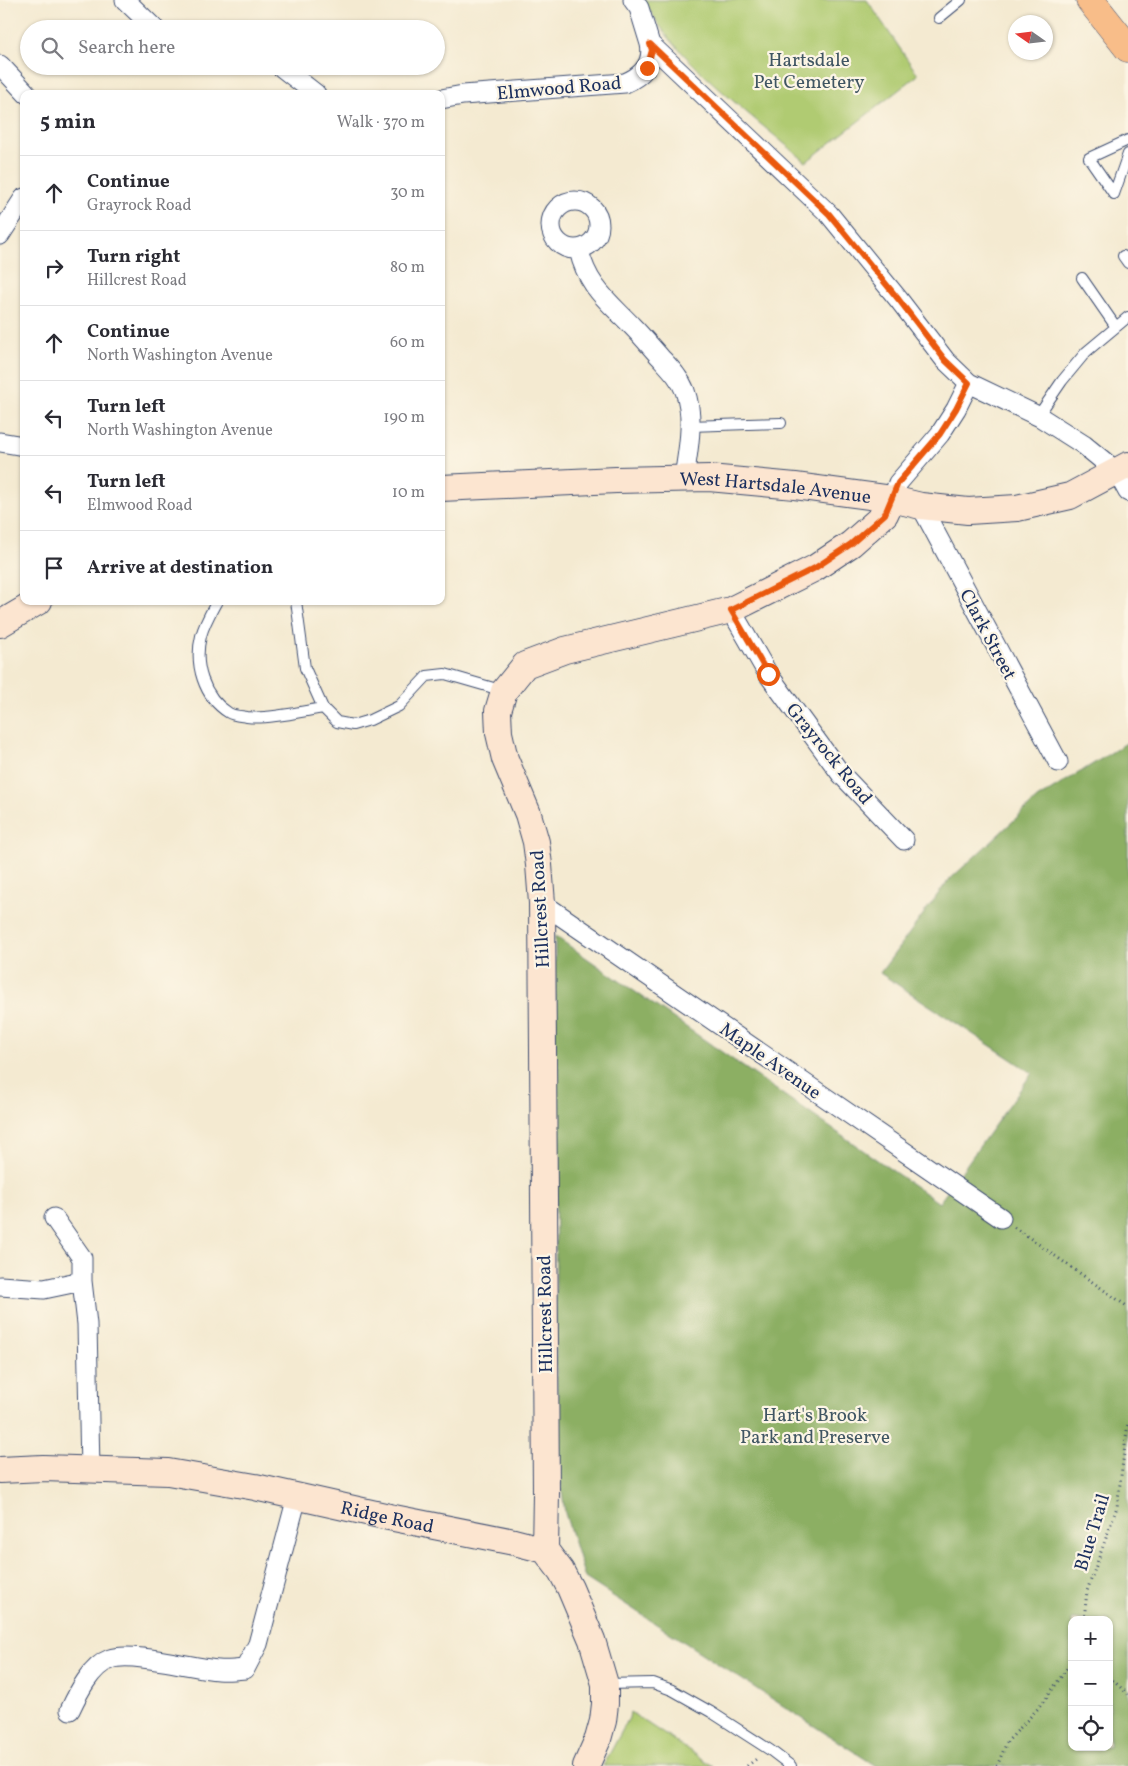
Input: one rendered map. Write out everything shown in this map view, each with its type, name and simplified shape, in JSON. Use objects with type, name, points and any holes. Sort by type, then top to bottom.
[{"type":"main road","points":[[1090,0],[1128,48]]},
{"type":"street","points":[[125,0],[146,20]]},
{"type":"street","points":[[633,0],[639,8],[650,44],[829,214],[945,360],[969,383],[1038,416],[1084,445],[1124,476]]},
{"type":"street","name":"Elmwood Road","points":[[445,98],[463,95],[626,84],[636,79],[647,68],[652,50],[650,44]]},
{"type":"street","points":[[0,65],[23,90]]},
{"type":"street","points":[[292,75],[311,90]]},
{"type":"street","points":[[0,235],[20,204]]},
{"type":"street","points":[[579,250],[582,264],[601,297],[633,327],[675,373],[685,390],[689,408],[690,433],[684,478]]},
{"type":"street","points":[[892,499],[898,483],[940,434],[956,409],[969,383]]},
{"type":"street","points":[[0,442],[20,445]]},
{"type":"street","name":"West Hartsdale Avenue","points":[[445,488],[709,478],[796,486],[892,499],[921,506],[968,511],[1017,508],[1070,496],[1124,476]]},
{"type":"street","name":"Hillcrest Road","points":[[545,1550],[542,903],[536,842],[528,814],[505,759],[499,733],[498,712],[504,691],[525,665],[565,650],[731,610],[815,568],[851,544],[885,514],[892,499]]},
{"type":"street","name":"Clark Street","points":[[921,506],[1058,762]]},
{"type":"street","points":[[0,624],[32,605]]},
{"type":"street","name":"Grayrock Road","points":[[731,610],[768,674],[841,774],[904,840]]},
{"type":"street","name":"Maple Avenue","points":[[542,903],[1001,1218]]},
{"type":"street","points":[[54,1218],[82,1258],[82,1281],[87,1324],[90,1470]]},
{"type":"street","points":[[0,1286],[44,1288],[82,1281]]},
{"type":"street","name":"Ridge Road","points":[[0,1470],[43,1468],[168,1472],[214,1479],[545,1550]]},
{"type":"street","points":[[70,1710],[78,1690],[91,1675],[110,1659],[128,1657],[218,1670],[245,1669],[258,1644],[297,1497]]},
{"type":"street","points":[[545,1550],[561,1571],[570,1588],[592,1640],[604,1684],[605,1704],[603,1721],[598,1739],[586,1766]]},
{"type":"lane","points":[[939,18],[961,0]]},
{"type":"lane","points":[[1128,140],[1089,158],[1114,194],[1128,154]]},
{"type":"lane","points":[[1082,278],[1116,327]]},
{"type":"lane","points":[[1038,416],[1062,381],[1086,352],[1128,317]]},
{"type":"lane","points":[[690,426],[781,423]]},
{"type":"lane","points":[[215,605],[201,635],[198,655],[198,669],[204,685],[215,702],[230,714],[250,718],[323,708]]},
{"type":"lane","points":[[297,605],[305,668],[323,708],[337,722],[353,725],[370,720],[399,706],[427,676],[445,674],[504,691]]},
{"type":"lane","points":[[604,1684],[653,1683],[672,1690],[711,1712],[770,1750],[791,1766]]},
{"type":"path","points":[[1001,1218],[1128,1307]]},
{"type":"path","name":"Blue Trail","points":[[1085,1616],[1088,1591],[1117,1507],[1128,1422]]},
{"type":"path","points":[[997,1766],[1007,1742],[1043,1703],[1068,1667]]},
{"type":"path","points":[[1113,1681],[1128,1694]]},
{"type":"green space","name":"Hartsdale Pet Cemetery","points":[[643,0],[867,0],[918,75],[806,162],[705,76],[674,44]]},
{"type":"green space","name":"Hart's Brook Park and Preserve","points":[[1128,742],[1128,1766],[876,1766],[585,1578],[565,1513],[560,1477],[556,1367],[555,936],[939,1203],[1032,1073],[880,973],[947,882],[1037,799]]},
{"type":"green space","points":[[630,1712],[713,1766],[603,1766],[629,1718]]},
{"type":"route","points":[[647,68],[652,50],[650,44],[829,214],[945,360],[969,383],[956,409],[940,434],[898,483],[885,514],[851,544],[815,568],[731,610],[768,674]]}]
